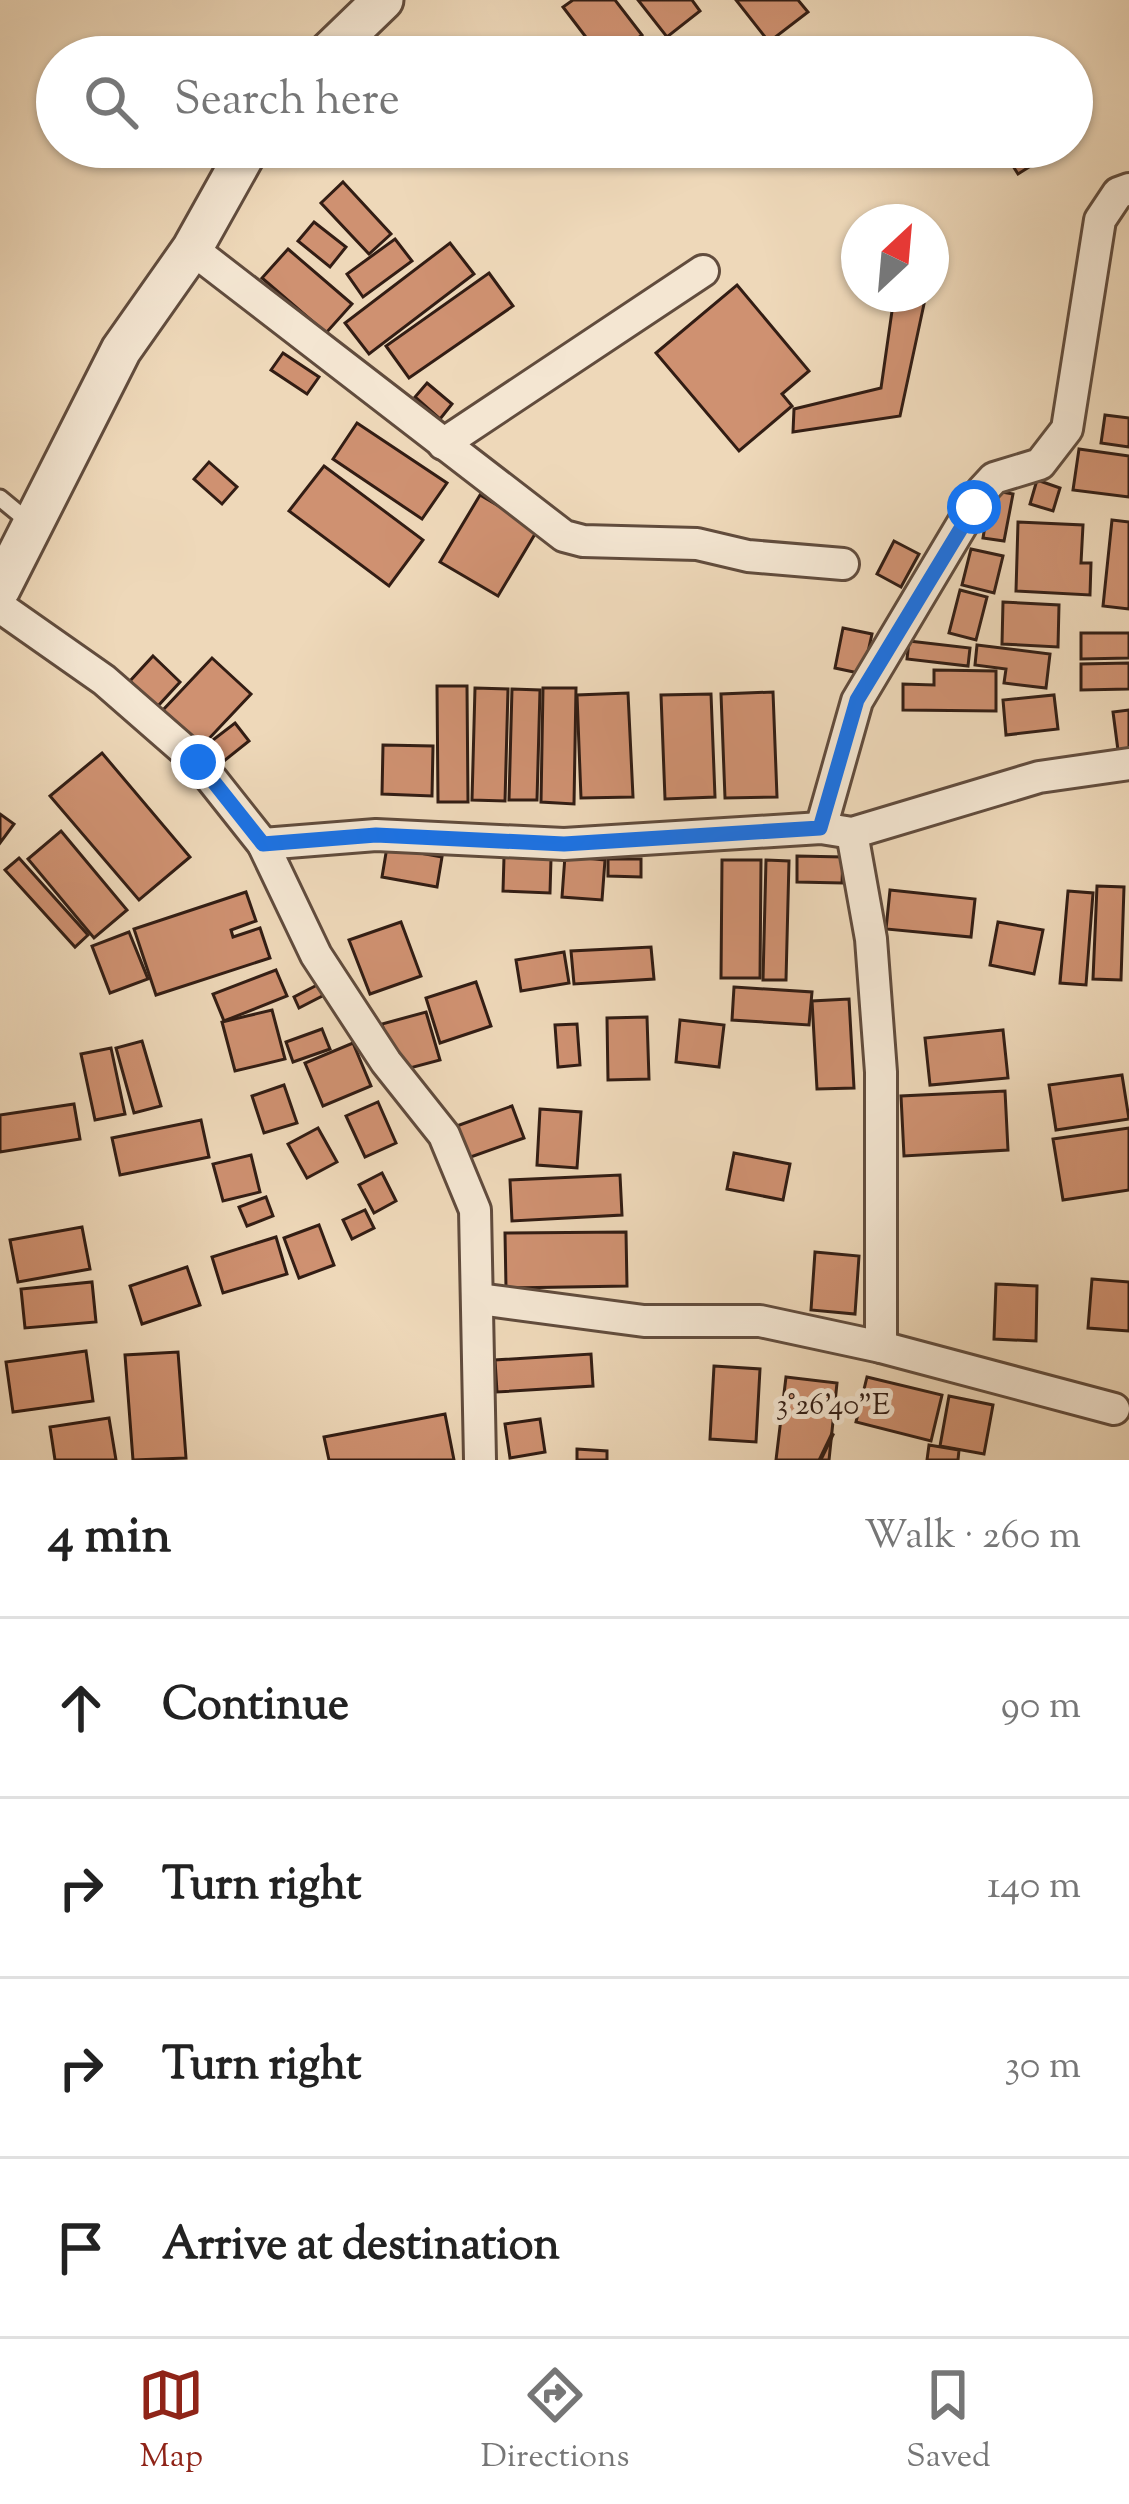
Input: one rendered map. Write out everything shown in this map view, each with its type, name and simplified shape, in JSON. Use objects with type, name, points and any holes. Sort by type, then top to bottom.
[{"type":"street","points":[[346,36],[383,0]]},
{"type":"street","points":[[0,589],[122,350],[192,249],[238,168]]},
{"type":"street","points":[[820,828],[857,700],[982,490],[994,478],[1040,464],[1067,429],[1100,220],[1118,193],[1129,189]]},
{"type":"street","points":[[192,249],[564,536],[583,541],[697,544],[748,556],[842,564]]},
{"type":"street","points":[[443,444],[704,271]]},
{"type":"street","points":[[0,607],[104,680],[198,762],[263,844],[316,955],[386,1062],[444,1135],[475,1210],[480,1460]]},
{"type":"street","points":[[263,844],[376,835],[564,844],[820,828],[853,833],[1039,777],[1129,764]]},
{"type":"street","points":[[853,833],[871,940],[880,1072],[881,1347]]},
{"type":"street","points":[[479,1299],[644,1321],[760,1322],[881,1347],[1114,1409]]},
{"type":"lane","points":[[0,498],[32,524]]},
{"type":"building","points":[[573,0],[615,0],[642,35],[585,36],[563,7]]},
{"type":"building","points":[[638,0],[692,0],[700,11],[666,36]]},
{"type":"building","points":[[736,0],[798,0],[808,12],[777,36],[764,36]]},
{"type":"building","points":[[343,182],[391,234],[369,254],[321,203]]},
{"type":"building","points":[[314,222],[346,247],[330,267],[298,241]]},
{"type":"building","points":[[395,239],[412,261],[363,297],[347,274]]},
{"type":"building","points":[[450,243],[474,274],[369,354],[345,323]]},
{"type":"building","points":[[288,249],[352,304],[326,333],[262,278]]},
{"type":"building","points":[[489,273],[513,306],[409,378],[386,346]]},
{"type":"building","points":[[737,285],[809,371],[782,394],[792,406],[739,451],[656,353]]},
{"type":"building","points":[[892,312],[922,312],[900,416],[793,432],[794,409],[881,388]]},
{"type":"building","points":[[283,353],[319,377],[307,394],[271,370]]},
{"type":"building","points":[[427,383],[452,404],[440,419],[415,397]]},
{"type":"building","points":[[1105,415],[1129,418],[1129,447],[1101,443]]},
{"type":"building","points":[[357,423],[447,483],[422,519],[333,459]]},
{"type":"building","points":[[1079,449],[1129,456],[1129,497],[1073,490]]},
{"type":"building","points":[[209,462],[237,487],[222,504],[194,479]]},
{"type":"building","points":[[324,466],[423,540],[389,586],[289,511]]},
{"type":"building","points":[[1037,480],[1060,488],[1053,511],[1030,504]]},
{"type":"building","points":[[991,490],[1013,494],[1004,541],[983,538]]},
{"type":"building","points":[[480,495],[538,529],[498,596],[440,562]]},
{"type":"building","points":[[1112,520],[1129,522],[1129,609],[1103,606]]},
{"type":"building","points":[[1018,522],[1083,525],[1081,563],[1091,563],[1090,595],[1016,591]]},
{"type":"building","points":[[894,541],[919,554],[901,587],[877,574]]},
{"type":"building","points":[[971,549],[1003,556],[994,593],[962,585]]},
{"type":"building","points":[[960,590],[987,597],[976,640],[949,633]]},
{"type":"building","points":[[1003,602],[1059,605],[1058,647],[1002,644]]},
{"type":"building","points":[[843,628],[872,634],[863,674],[835,668]]},
{"type":"building","points":[[1081,633],[1129,633],[1129,658],[1081,659]]},
{"type":"building","points":[[909,641],[970,648],[968,666],[907,659]]},
{"type":"building","points":[[977,645],[1050,654],[1046,688],[1004,683],[1006,669],[975,665]]},
{"type":"building","points":[[153,656],[180,682],[157,707],[130,681]]},
{"type":"building","points":[[212,658],[251,694],[202,746],[163,710]]},
{"type":"building","points":[[1129,663],[1129,689],[1081,690],[1081,664]]},
{"type":"building","points":[[934,670],[996,671],[996,711],[903,710],[903,684],[934,685]]},
{"type":"building","points":[[437,686],[467,686],[468,802],[438,802]]},
{"type":"building","points":[[475,688],[508,689],[505,801],[472,800]]},
{"type":"building","points":[[543,688],[576,688],[574,804],[541,802]]},
{"type":"building","points":[[512,689],[540,690],[537,800],[509,800]]},
{"type":"building","points":[[773,692],[777,797],[725,798],[721,694]]},
{"type":"building","points":[[628,693],[633,797],[581,798],[577,695]]},
{"type":"building","points":[[711,694],[715,797],[665,799],[661,695]]},
{"type":"building","points":[[1054,695],[1058,729],[1006,735],[1003,700]]},
{"type":"building","points":[[1129,710],[1129,757],[1119,758],[1113,712]]},
{"type":"building","points":[[235,723],[249,741],[224,761],[209,743]]},
{"type":"building","points":[[383,745],[433,746],[432,796],[382,794]]},
{"type":"building","points":[[102,753],[190,857],[139,900],[50,796]]},
{"type":"building","points":[[0,814],[14,824],[0,843]]},
{"type":"building","points":[[61,831],[127,910],[94,938],[28,859]]},
{"type":"building","points":[[387,847],[442,857],[437,887],[382,877]]},
{"type":"building","points":[[565,856],[605,860],[602,900],[562,897]]},
{"type":"building","points":[[797,856],[843,857],[842,883],[797,882]]},
{"type":"building","points":[[504,857],[551,859],[550,893],[503,891]]},
{"type":"building","points":[[19,858],[88,935],[75,947],[5,870]]},
{"type":"building","points":[[608,859],[641,859],[641,877],[608,876]]},
{"type":"building","points":[[722,860],[761,860],[760,978],[721,978]]},
{"type":"building","points":[[766,860],[789,861],[786,980],[763,980]]},
{"type":"building","points":[[1097,886],[1124,887],[1121,980],[1093,979]]},
{"type":"building","points":[[890,890],[975,899],[971,937],[886,929]]},
{"type":"building","points":[[1068,891],[1093,893],[1086,985],[1060,983]]},
{"type":"building","points":[[246,892],[256,921],[231,930],[233,937],[260,928],[270,958],[156,995],[134,929]]},
{"type":"building","points":[[401,922],[421,976],[370,994],[349,940]]},
{"type":"building","points":[[998,922],[1043,930],[1034,974],[990,965]]},
{"type":"building","points":[[129,932],[148,979],[110,993],[92,946]]},
{"type":"building","points":[[651,947],[654,979],[574,984],[571,951]]},
{"type":"building","points":[[564,952],[569,983],[521,991],[516,960]]},
{"type":"building","points":[[276,970],[287,996],[224,1021],[213,994]]},
{"type":"building","points":[[323,982],[328,993],[299,1008],[294,997]]},
{"type":"building","points":[[476,982],[491,1026],[440,1043],[426,998]]},
{"type":"building","points":[[734,987],[812,992],[809,1025],[732,1020]]},
{"type":"building","points":[[849,999],[854,1088],[817,1089],[812,1001]]},
{"type":"building","points":[[272,1010],[285,1059],[235,1071],[222,1022]]},
{"type":"building","points":[[426,1012],[440,1060],[395,1072],[382,1024]]},
{"type":"building","points":[[647,1017],[649,1079],[608,1080],[607,1018]]},
{"type":"building","points":[[680,1020],[724,1025],[719,1067],[676,1062]]},
{"type":"building","points":[[577,1024],[580,1065],[558,1067],[555,1025]]},
{"type":"building","points":[[322,1029],[330,1049],[293,1062],[286,1042]]},
{"type":"building","points":[[1003,1030],[1008,1078],[930,1085],[925,1038]]},
{"type":"building","points":[[142,1041],[161,1106],[134,1113],[116,1048]]},
{"type":"building","points":[[353,1043],[371,1086],[323,1106],[305,1063]]},
{"type":"building","points":[[111,1048],[125,1114],[95,1120],[81,1054]]},
{"type":"building","points":[[1122,1075],[1129,1119],[1056,1130],[1049,1085]]},
{"type":"building","points":[[284,1085],[297,1123],[264,1133],[252,1096]]},
{"type":"building","points":[[1005,1091],[1008,1150],[904,1156],[901,1096]]},
{"type":"building","points":[[378,1102],[396,1143],[365,1157],[346,1116]]},
{"type":"building","points":[[74,1104],[80,1139],[0,1152],[0,1115]]},
{"type":"building","points":[[512,1106],[524,1138],[465,1159],[454,1127]]},
{"type":"building","points":[[540,1109],[581,1112],[577,1168],[537,1165]]},
{"type":"building","points":[[201,1120],[209,1157],[120,1175],[112,1138]]},
{"type":"building","points":[[318,1128],[337,1162],[307,1178],[288,1144]]},
{"type":"building","points":[[1129,1128],[1129,1190],[1063,1200],[1053,1139]]},
{"type":"building","points":[[734,1153],[790,1164],[783,1200],[727,1189]]},
{"type":"building","points":[[251,1155],[260,1192],[223,1201],[213,1164]]},
{"type":"building","points":[[382,1173],[396,1201],[374,1213],[359,1185]]},
{"type":"building","points":[[620,1175],[622,1215],[512,1221],[510,1180]]},
{"type":"building","points":[[266,1197],[273,1216],[247,1226],[239,1207]]},
{"type":"building","points":[[365,1210],[374,1228],[352,1239],[343,1220]]},
{"type":"building","points":[[319,1225],[334,1265],[299,1278],[284,1238]]},
{"type":"building","points":[[82,1227],[90,1269],[18,1282],[10,1240]]},
{"type":"building","points":[[626,1232],[627,1286],[506,1288],[505,1233]]},
{"type":"building","points":[[276,1237],[287,1274],[223,1293],[212,1257]]},
{"type":"building","points":[[815,1252],[859,1256],[855,1314],[811,1310]]},
{"type":"building","points":[[187,1267],[200,1305],[142,1324],[130,1286]]},
{"type":"building","points":[[1092,1279],[1129,1282],[1129,1331],[1088,1328]]},
{"type":"building","points":[[92,1282],[96,1322],[25,1328],[21,1289]]},
{"type":"building","points":[[996,1284],[1037,1286],[1036,1341],[994,1339]]},
{"type":"building","points":[[86,1351],[93,1401],[13,1412],[6,1362]]},
{"type":"building","points":[[178,1352],[186,1458],[133,1460],[125,1355]]},
{"type":"building","points":[[591,1354],[593,1386],[497,1392],[495,1360]]},
{"type":"building","points":[[714,1366],[760,1369],[756,1442],[710,1439]]},
{"type":"building","points":[[786,1377],[837,1383],[829,1460],[776,1460]]},
{"type":"building","points":[[867,1377],[942,1395],[931,1441],[856,1422]]},
{"type":"building","points":[[949,1396],[993,1405],[984,1454],[940,1446]]},
{"type":"building","points":[[445,1414],[454,1460],[329,1460],[324,1437]]},
{"type":"building","points":[[109,1418],[116,1460],[55,1460],[50,1427]]},
{"type":"building","points":[[540,1419],[545,1452],[510,1458],[505,1424]]},
{"type":"building","points":[[929,1445],[959,1450],[958,1460],[927,1460]]},
{"type":"building","points":[[577,1449],[607,1451],[607,1460],[577,1460]]},
{"type":"route","points":[[198,762],[263,844],[376,835],[564,844],[820,828],[857,700],[974,507]]}]
